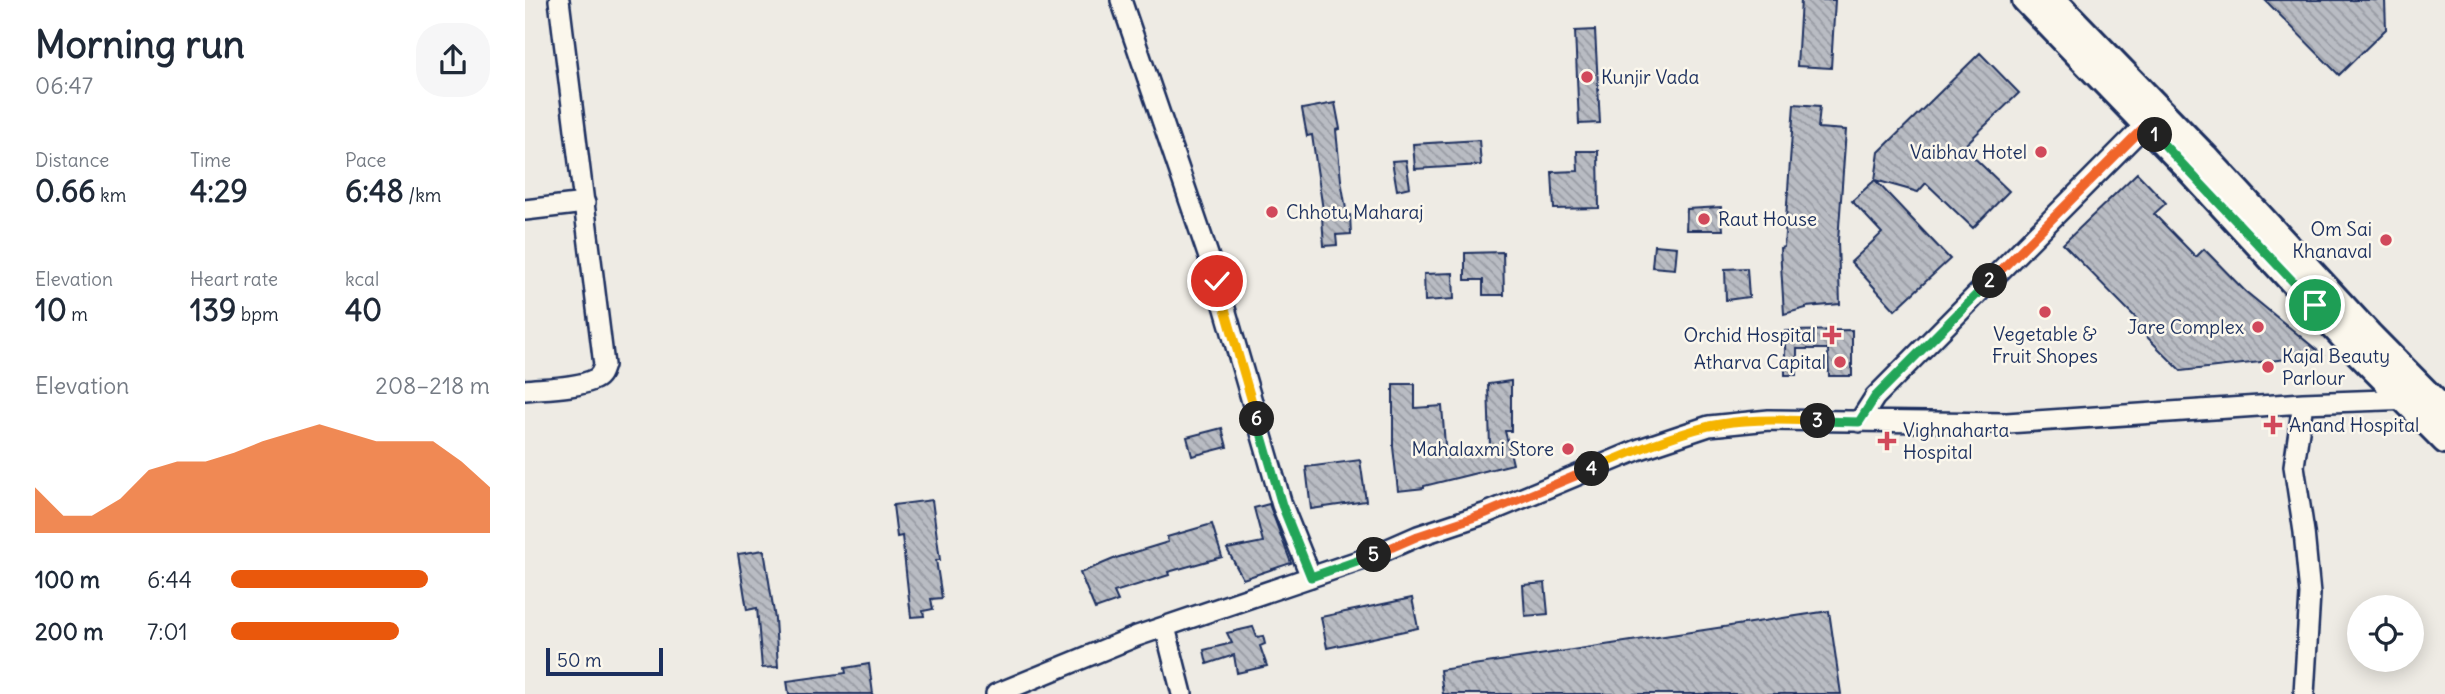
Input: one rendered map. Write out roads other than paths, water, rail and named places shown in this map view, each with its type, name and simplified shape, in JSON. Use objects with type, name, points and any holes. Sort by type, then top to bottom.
[{"type":"main road","points":[[2025,0],[2153,118],[2331,291],[2368,334],[2441,403]]},
{"type":"main road","points":[[2054,0],[2153,118],[2404,399],[2445,441]]},
{"type":"street","points":[[525,390],[595,379],[602,373],[604,365],[559,0]]},
{"type":"street","points":[[1121,0],[1217,281],[1282,505],[1311,577]]},
{"type":"street","points":[[1859,422],[1875,397],[2153,118]]},
{"type":"street","points":[[525,210],[585,203]]},
{"type":"street","points":[[996,694],[1164,627],[1484,514],[1640,449],[1709,426],[1769,420],[2007,423],[2303,403],[2404,399],[2441,403]]},
{"type":"street","points":[[2303,403],[2294,466],[2310,594],[2304,694]]},
{"type":"street","points":[[1164,627],[1182,694]]},
{"type":"place","name":"Kunjir Vada","points":[[1587,77]]},
{"type":"place","name":"Vaibhav Hotel","points":[[2041,152]]},
{"type":"place","name":"Chhotu Maharaj","points":[[1272,212]]},
{"type":"place","name":"Raut House","points":[[1704,219]]},
{"type":"place","name":"Om Sai Khanaval","points":[[2386,240]]},
{"type":"place","name":"Vegetable & Fruit Shopes","points":[[2045,312]]},
{"type":"place","name":"Jare Complex","points":[[2258,327]]},
{"type":"place","name":"Orchid Hospital","points":[[1832,335]]},
{"type":"place","name":"Atharva Capital","points":[[1840,362]]},
{"type":"place","name":"Kajal Beauty Parlour","points":[[2268,367]]},
{"type":"place","name":"Anand Hospital","points":[[2273,425]]},
{"type":"place","name":"Vighnaharta Hospital","points":[[1887,441]]},
{"type":"place","name":"Mahalaxmi Store","points":[[1568,449]]}]
